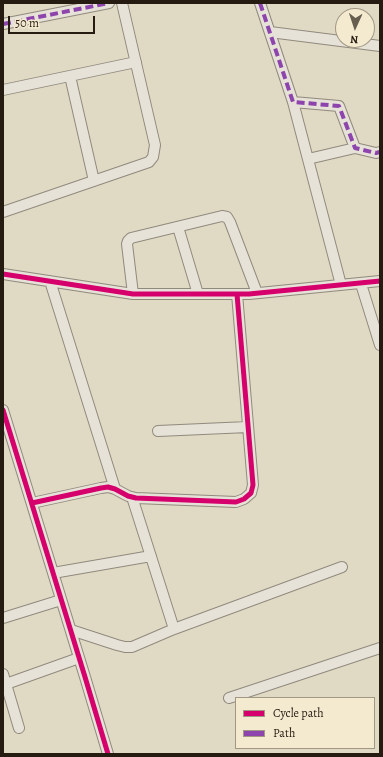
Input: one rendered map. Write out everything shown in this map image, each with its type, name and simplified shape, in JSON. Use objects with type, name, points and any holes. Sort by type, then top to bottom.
[{"type":"street","points":[[3,24],[109,3]]},
{"type":"street","points":[[3,212],[149,162],[153,157],[155,145],[122,3]]},
{"type":"street","points":[[260,3],[292,102],[341,285]]},
{"type":"street","points":[[270,32],[380,46]]},
{"type":"street","points":[[3,90],[136,62]]},
{"type":"street","points":[[70,76],[94,181]]},
{"type":"street","points":[[292,102],[339,106],[355,148]]},
{"type":"street","points":[[308,159],[355,148],[376,153],[380,152]]},
{"type":"street","points":[[133,294],[127,244],[131,238],[222,216],[227,217],[230,222],[257,293]]},
{"type":"street","points":[[178,227],[198,294]]},
{"type":"street","points":[[3,274],[133,294],[237,294],[380,282]]},
{"type":"street","points":[[50,281],[115,489]]},
{"type":"street","points":[[361,284],[380,345]]},
{"type":"street","points":[[32,503],[108,487],[136,498],[236,502],[244,499],[251,493],[253,485],[237,294]]},
{"type":"street","points":[[3,410],[6,431],[32,503],[108,754]]},
{"type":"street","points":[[158,431],[248,427]]},
{"type":"street","points":[[132,497],[174,629]]},
{"type":"street","points":[[53,573],[151,556]]},
{"type":"street","points":[[71,630],[125,647],[132,647],[174,629],[342,567]]},
{"type":"street","points":[[3,618],[61,600]]},
{"type":"street","points":[[229,698],[380,648]]},
{"type":"street","points":[[6,684],[79,658]]},
{"type":"street","points":[[3,674],[19,728]]},
{"type":"marked path","points":[[3,24],[109,3]]},
{"type":"marked path","points":[[260,3],[293,102],[339,106],[355,148],[376,153],[380,152]]},
{"type":"cycle path","points":[[3,274],[133,294],[249,294],[380,281]]},
{"type":"cycle path","points":[[32,503],[108,487],[136,498],[236,502],[244,499],[251,493],[253,485],[237,294]]},
{"type":"cycle path","points":[[3,410],[108,754]]}]
